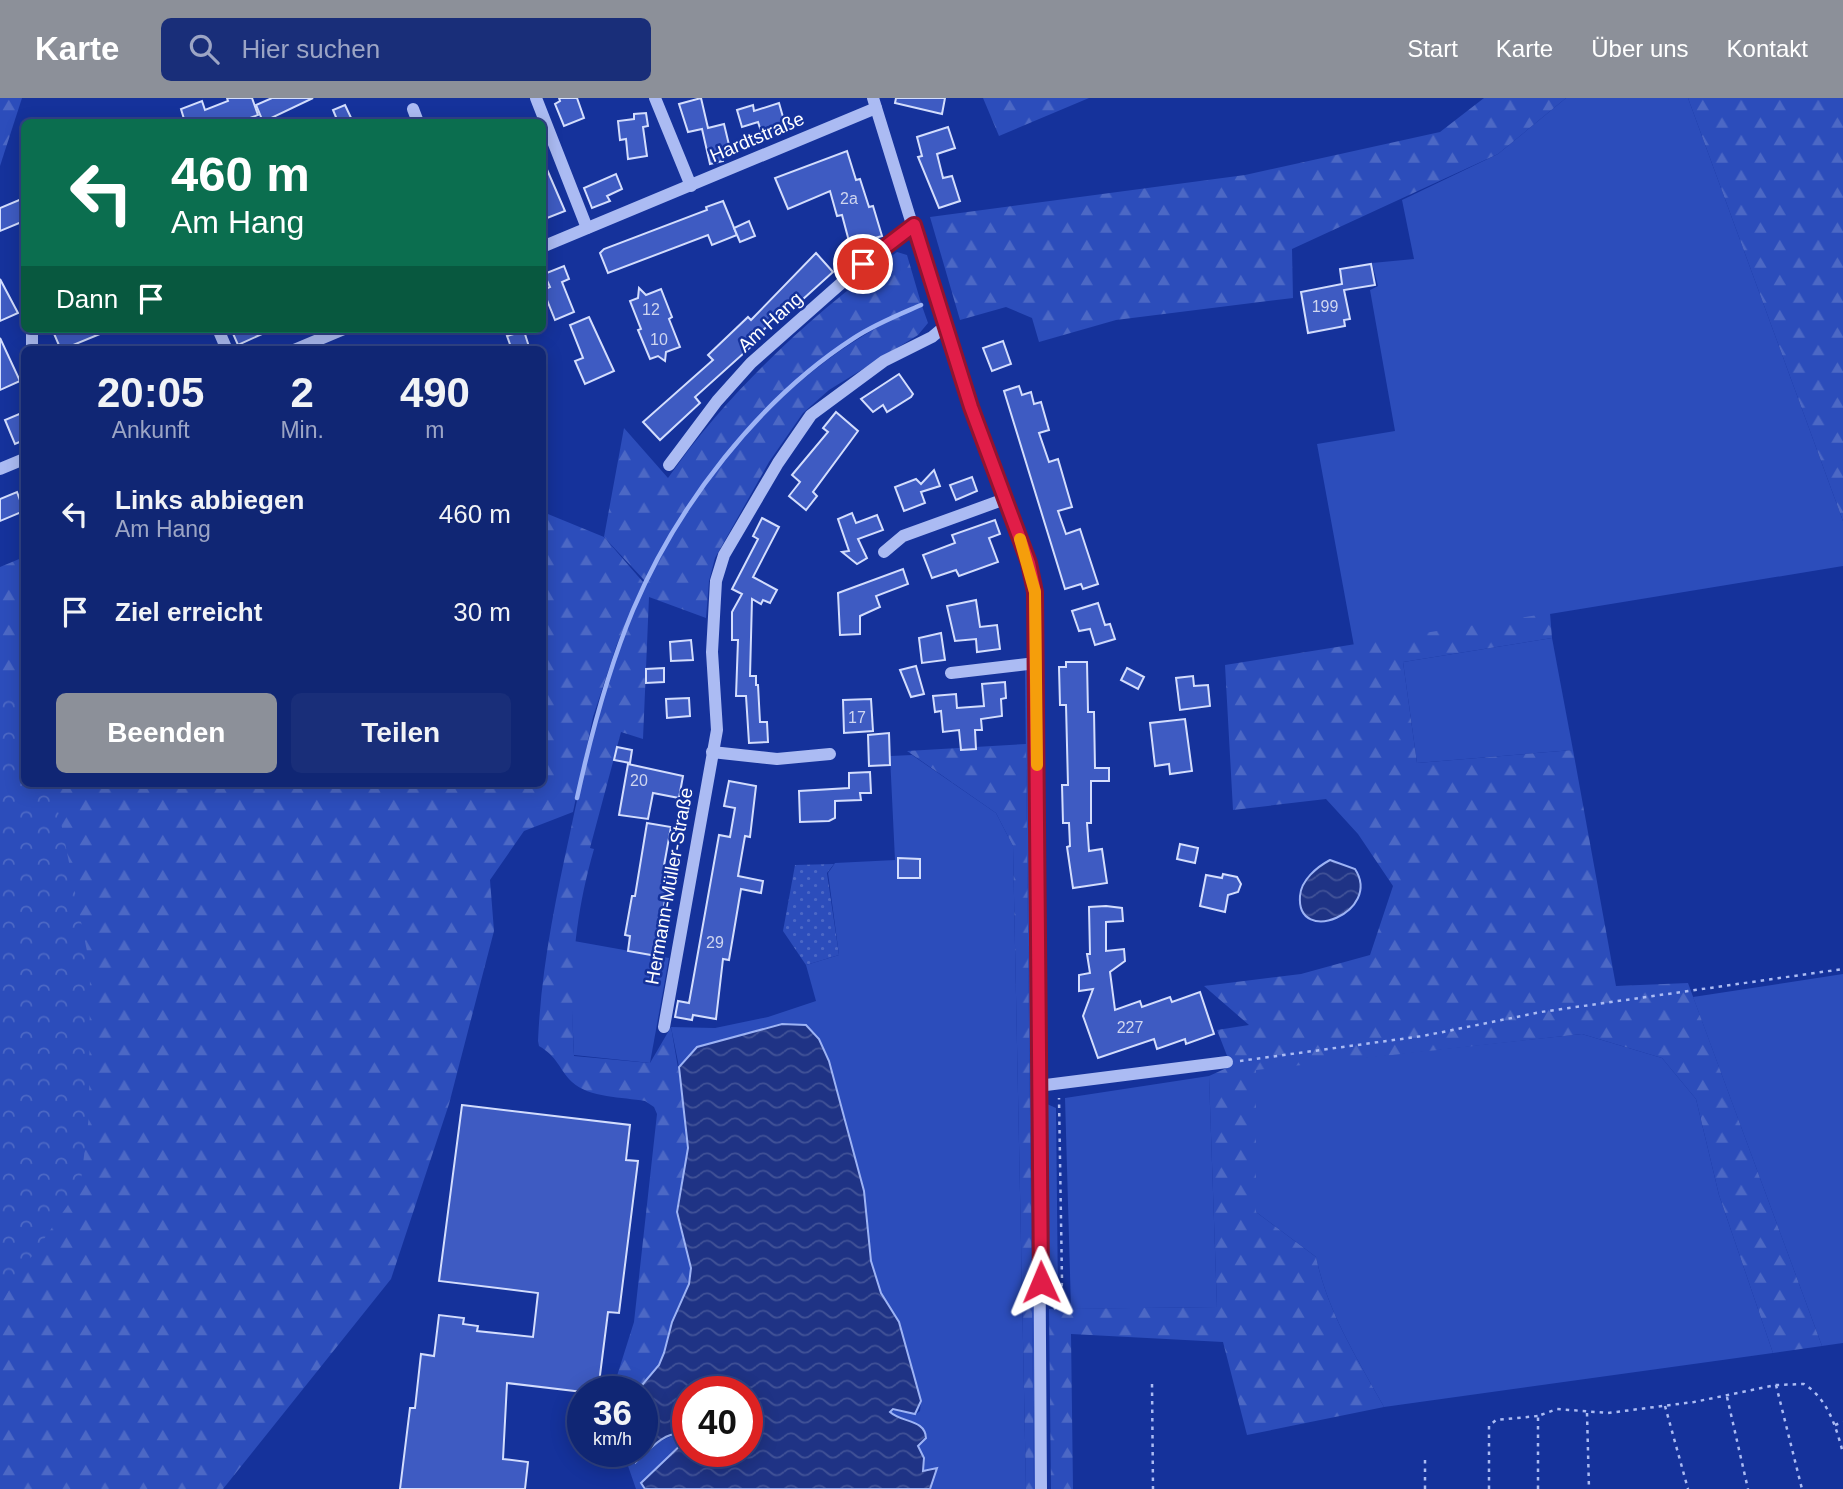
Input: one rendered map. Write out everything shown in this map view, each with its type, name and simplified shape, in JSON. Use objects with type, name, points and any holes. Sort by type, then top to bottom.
[{"type":"street","points":[[536,98],[544,119]]},
{"type":"street","points":[[655,98],[691,186]]},
{"type":"street","points":[[875,103],[943,322],[1033,579],[1036,663],[1041,1489]]},
{"type":"street","name":"Hardtstraße","points":[[546,245],[691,186],[875,103]]},
{"type":"street","points":[[413,109],[417,119]]},
{"type":"street","points":[[546,123],[587,228]]},
{"type":"street","name":"Am Hang","points":[[669,465],[717,401],[751,363],[881,248],[914,225]]},
{"type":"street","name":"Hermann-Müller-Straße","points":[[664,1027],[717,730],[712,640],[716,581],[724,555],[778,463],[811,415],[884,361],[932,337],[943,322]]},
{"type":"street","points":[[304,346],[334,333]]},
{"type":"street","points":[[0,469],[21,460]]},
{"type":"street","points":[[884,552],[903,536],[1005,499]]},
{"type":"street","points":[[951,673],[1036,663]]},
{"type":"street","points":[[712,751],[777,759],[830,754]]},
{"type":"street","points":[[1038,1086],[1227,1062]]},
{"type":"path","points":[[1227,1062],[1346,1048],[1541,1012],[1843,969]]},
{"type":"path","points":[[1152,1384],[1153,1489]]},
{"type":"path","points":[[1489,1489],[1489,1426],[1496,1420],[1538,1416],[1558,1409],[1608,1413],[1665,1406],[1776,1385],[1804,1384],[1814,1390],[1835,1425],[1843,1453]]},
{"type":"path","points":[[1776,1385],[1802,1489]]},
{"type":"path","points":[[1726,1396],[1748,1489]]},
{"type":"path","points":[[1665,1406],[1688,1489]]},
{"type":"path","points":[[1587,1413],[1589,1489]]},
{"type":"path","points":[[1538,1416],[1538,1489]]},
{"type":"path","points":[[1835,1425],[1843,1422]]},
{"type":"path","points":[[1425,1458],[1425,1489]]},
{"type":"green space","points":[[0,98],[22,98],[0,166]]},
{"type":"green space","points":[[983,98],[1089,98],[999,136]]},
{"type":"green space","points":[[1484,98],[1566,98],[1498,154],[1292,249],[1293,298],[1116,320],[1039,342],[1032,318],[1006,307],[960,320],[930,217],[1245,175],[1440,132]]},
{"type":"green space","points":[[1566,98],[1688,98],[1843,521],[1843,566],[1354,646],[1317,444],[1395,431],[1370,290],[1378,286],[1372,263],[1414,259],[1402,200],[1498,154]]},
{"type":"green space","points":[[1688,98],[1843,98],[1843,521]]},
{"type":"green space","points":[[897,252],[907,255],[921,303],[876,325],[834,352],[795,383],[760,418],[697,496],[645,581],[604,537],[624,428],[668,478],[692,445],[745,384],[803,328]]},
{"type":"green space","points":[[922,306],[928,323],[918,335],[829,390],[803,413],[769,462],[715,558],[709,581],[706,618],[649,597],[643,739],[621,732],[590,848],[594,849],[581,902],[573,977],[574,1056],[650,1063],[671,1027],[688,1126],[688,1148],[676,1212],[691,1268],[688,1284],[671,1322],[664,1353],[658,1365],[649,1376],[617,1376],[634,1322],[657,1114],[654,1107],[645,1101],[597,1094],[579,1087],[567,1077],[550,1054],[539,1046],[538,1041],[545,962],[554,910],[591,742],[629,623],[664,550],[691,506],[756,424],[793,388],[833,356],[876,328]]},
{"type":"green space","points":[[546,513],[604,537],[643,582],[617,644],[593,717],[573,812],[524,831],[490,880],[494,931],[449,1104],[391,1279],[223,1489],[0,1489],[0,567],[21,558],[21,787],[546,787]]},
{"type":"green space","points":[[1550,613],[1552,638],[1403,662],[1417,763],[1573,750],[1616,986],[1688,983],[1822,1346],[1773,1353],[1719,1195],[1696,1099],[1662,1058],[1582,1034],[1256,1070],[1256,1212],[1316,1257],[1336,1316],[1384,1407],[1247,1435],[1223,1342],[1071,1334],[1073,1489],[1051,1489],[1049,1309],[1217,1307],[1209,1076],[1231,1066],[1217,1030],[1249,1025],[1204,986],[1301,974],[1370,955],[1393,886],[1358,834],[1326,799],[1233,810],[1225,665]]},
{"type":"green space","points":[[1552,638],[1573,750],[1417,763],[1403,662]]},
{"type":"green space","points":[[1025,670],[1028,670],[1038,1489],[1034,1489]]},
{"type":"green space","points":[[0,675],[21,718],[21,787],[50,787],[60,818],[90,966],[89,1116],[80,1188],[15,1280],[0,1306]]},
{"type":"green space","points":[[1026,744],[1034,1489],[1026,1489],[1013,846],[996,813],[907,751]]},
{"type":"green space","points":[[912,755],[996,813],[1013,846],[1026,1489],[930,1489],[937,1468],[923,1471],[925,1458],[918,1446],[927,1438],[925,1432],[918,1424],[890,1412],[895,1410],[916,1414],[920,1411],[921,1401],[899,1322],[881,1293],[871,1261],[864,1191],[829,1061],[819,1039],[806,1025],[782,1023],[697,1047],[679,1067],[671,1027],[715,1028],[768,1017],[816,1001],[806,965],[839,955],[828,873],[835,863],[895,860],[890,756]]},
{"type":"green space","points":[[834,864],[827,873],[839,955],[806,965],[783,931],[795,865]]},
{"type":"green space","points":[[574,941],[669,958],[650,1063],[574,1055],[571,989]]},
{"type":"green space","points":[[1843,974],[1843,1343],[1822,1346],[1693,997]]},
{"type":"green space","points":[[1582,1034],[1662,1058],[1696,1099],[1719,1195],[1773,1353],[1384,1407],[1336,1316],[1316,1257],[1256,1212],[1256,1069]]},
{"type":"green space","points":[[1209,1076],[1217,1307],[1071,1309],[1065,1098]]},
{"type":"green space","points":[[1047,1104],[1056,1108],[1058,1296],[1053,1303],[1049,1302]]},
{"type":"green space","points":[[672,1436],[672,1454],[641,1483],[645,1489],[636,1489],[628,1467],[658,1467],[658,1442]]},
{"type":"water","points":[[1330,860],[1355,869],[1361,885],[1358,899],[1349,910],[1336,918],[1323,921],[1311,919],[1302,911],[1301,890],[1310,875]]},
{"type":"water","points":[[782,1024],[806,1025],[819,1039],[829,1061],[864,1191],[871,1261],[881,1293],[899,1322],[921,1401],[915,1414],[893,1409],[890,1412],[917,1424],[925,1432],[926,1438],[918,1446],[924,1458],[923,1471],[937,1468],[930,1489],[645,1489],[641,1483],[672,1453],[672,1467],[763,1467],[763,1376],[672,1376],[672,1435],[658,1442],[658,1376],[650,1376],[664,1353],[672,1322],[689,1284],[691,1268],[677,1212],[688,1148],[679,1067],[697,1047]]},
{"type":"building","points":[[227,98],[252,98],[258,115],[247,119],[184,119],[181,109],[202,101],[205,110],[228,101]]},
{"type":"building","points":[[272,98],[313,98],[269,119],[262,119],[256,105]]},
{"type":"building","points":[[559,98],[577,98],[584,118],[564,126],[555,104],[560,101]]},
{"type":"building","points":[[701,98],[708,128],[724,124],[730,149],[722,151],[723,161],[710,164],[702,129],[688,132],[679,104]]},
{"type":"building","points":[[896,98],[945,98],[942,114],[895,103]]},
{"type":"building","points":[[779,103],[785,124],[761,131],[758,122],[742,127],[737,110],[753,105],[754,111]]},
{"type":"building","points":[[345,105],[352,119],[337,119],[333,110]]},
{"type":"building","points":[[646,113],[648,126],[643,127],[647,156],[628,159],[626,139],[620,140],[618,121],[634,119],[634,114]]},
{"type":"building","points":[[948,127],[955,148],[937,154],[943,178],[952,176],[960,201],[939,208],[918,157],[922,156],[917,137]]},
{"type":"building","points":[[847,151],[856,180],[860,179],[869,207],[873,206],[882,236],[850,245],[842,215],[837,216],[830,191],[788,209],[775,178]]},
{"type":"building","points":[[546,167],[565,211],[546,218]]},
{"type":"building","points":[[616,174],[622,189],[607,196],[610,201],[592,208],[584,188]]},
{"type":"building","points":[[21,199],[21,222],[0,231],[0,208]]},
{"type":"building","points":[[723,201],[737,235],[712,245],[708,235],[608,273],[600,253],[604,249],[707,210],[706,207]]},
{"type":"building","points":[[749,221],[755,236],[740,242],[734,228]]},
{"type":"building","points":[[816,253],[833,272],[792,309],[789,306],[761,332],[764,335],[695,397],[700,403],[660,440],[643,422],[713,360],[708,355],[748,317],[751,320]]},
{"type":"building","points":[[1371,264],[1375,285],[1344,290],[1350,319],[1344,320],[1345,326],[1308,333],[1301,292],[1342,284],[1340,269]]},
{"type":"building","points":[[564,266],[569,279],[562,282],[574,312],[555,320],[546,298],[546,289],[550,287],[546,273]]},
{"type":"building","points":[[0,279],[18,313],[0,321]]},
{"type":"building","points":[[639,288],[646,295],[661,289],[672,317],[669,319],[680,347],[666,352],[665,361],[658,356],[650,359],[638,330],[641,329],[630,301],[638,298]]},
{"type":"building","points":[[589,317],[614,371],[585,384],[575,361],[583,358],[570,325]]},
{"type":"building","points":[[54,333],[102,333],[73,346],[59,346]]},
{"type":"building","points":[[233,333],[264,333],[238,345]]},
{"type":"building","points":[[525,333],[529,346],[511,346],[507,336]]},
{"type":"building","points":[[0,338],[20,381],[0,390]]},
{"type":"building","points":[[1003,341],[1011,364],[992,371],[983,348]]},
{"type":"building","points":[[899,374],[913,394],[911,397],[887,412],[883,405],[873,412],[861,399]]},
{"type":"building","points":[[1019,386],[1022,395],[1031,392],[1034,404],[1041,402],[1049,430],[1039,433],[1049,462],[1058,459],[1072,507],[1058,511],[1066,534],[1080,529],[1098,584],[1083,589],[1081,584],[1065,589],[1004,391]]},
{"type":"building","points":[[836,412],[858,431],[813,492],[817,496],[806,510],[789,496],[800,482],[792,475],[828,432],[823,428]]},
{"type":"building","points":[[21,413],[21,441],[15,444],[5,420]]},
{"type":"building","points":[[934,470],[940,486],[921,492],[925,503],[904,511],[895,487],[916,479],[921,484]]},
{"type":"building","points":[[972,477],[977,491],[956,500],[950,485]]},
{"type":"building","points":[[17,492],[21,512],[0,521],[0,499]]},
{"type":"building","points":[[852,513],[856,523],[877,515],[883,530],[858,539],[867,558],[857,564],[842,552],[849,551],[838,519]]},
{"type":"building","points":[[762,518],[779,527],[753,577],[777,590],[770,603],[763,600],[761,604],[752,599],[750,676],[756,676],[760,722],[767,722],[768,742],[749,743],[746,696],[736,696],[738,640],[732,640],[732,612],[742,594],[732,589],[758,539],[753,536]]},
{"type":"building","points":[[995,520],[1000,534],[989,538],[998,562],[959,576],[956,570],[932,578],[923,555],[955,543],[952,535]]},
{"type":"building","points":[[903,569],[908,584],[876,596],[880,607],[860,616],[860,634],[840,635],[838,593]]},
{"type":"building","points":[[976,600],[980,627],[997,625],[1000,649],[977,652],[976,639],[955,641],[947,606]]},
{"type":"building","points":[[1098,603],[1105,625],[1110,624],[1115,639],[1095,645],[1090,629],[1079,631],[1072,611]]},
{"type":"building","points":[[941,633],[945,660],[922,663],[919,638]]},
{"type":"building","points":[[691,640],[693,660],[671,661],[670,642]]},
{"type":"building","points":[[1066,662],[1087,662],[1088,712],[1094,712],[1095,768],[1109,768],[1109,781],[1091,781],[1091,823],[1087,823],[1089,851],[1102,849],[1107,883],[1073,888],[1067,847],[1070,846],[1069,823],[1063,823],[1062,785],[1068,785],[1066,705],[1060,705],[1059,667],[1066,667]]},
{"type":"building","points":[[916,666],[924,694],[911,697],[900,670]]},
{"type":"building","points":[[664,668],[664,682],[646,683],[646,669]]},
{"type":"building","points":[[1127,668],[1144,677],[1138,689],[1121,680]]},
{"type":"building","points":[[1193,676],[1194,686],[1208,685],[1210,706],[1180,710],[1176,678]]},
{"type":"building","points":[[1005,682],[1006,698],[1001,699],[1002,716],[981,719],[982,730],[975,730],[976,749],[961,750],[959,730],[943,732],[941,711],[935,712],[933,696],[956,694],[957,708],[984,706],[982,684]]},
{"type":"building","points":[[689,698],[690,716],[667,718],[666,699]]},
{"type":"building","points":[[871,699],[873,731],[844,733],[843,700]]},
{"type":"building","points":[[1185,719],[1192,771],[1170,774],[1169,764],[1155,766],[1150,723]]},
{"type":"building","points":[[889,733],[890,765],[869,766],[868,735]]},
{"type":"building","points":[[617,747],[632,750],[630,763],[614,760]]},
{"type":"building","points":[[628,764],[683,776],[679,798],[653,793],[648,819],[619,815]]},
{"type":"building","points":[[870,772],[871,793],[860,793],[861,800],[835,801],[835,818],[829,821],[800,822],[799,791],[849,788],[849,773]]},
{"type":"building","points":[[729,781],[756,786],[750,837],[745,836],[738,876],[763,881],[761,893],[741,889],[729,960],[723,959],[716,1019],[693,1015],[692,1020],[675,1017],[678,1001],[689,1003],[719,835],[730,837],[735,808],[724,806]]},
{"type":"building","points":[[647,823],[671,827],[663,871],[669,872],[657,956],[628,951],[630,936],[625,935],[632,896],[635,896]]},
{"type":"building","points":[[1180,844],[1198,848],[1195,863],[1177,859]]},
{"type":"building","points":[[898,858],[920,859],[920,878],[898,878]]},
{"type":"building","points":[[1223,874],[1237,877],[1241,884],[1238,892],[1228,895],[1225,912],[1200,906],[1206,875],[1222,878]]},
{"type":"building","points":[[1089,907],[1122,908],[1123,921],[1106,922],[1106,951],[1124,949],[1125,961],[1110,972],[1115,1010],[1140,1001],[1142,1007],[1170,997],[1172,1002],[1200,992],[1214,1034],[1186,1044],[1185,1039],[1157,1049],[1154,1039],[1098,1058],[1083,1016],[1093,989],[1079,991],[1079,975],[1090,973],[1087,954],[1090,954]]},
{"type":"building","points":[[462,1105],[630,1125],[626,1160],[638,1161],[619,1313],[608,1312],[600,1376],[567,1376],[567,1390],[507,1383],[503,1459],[528,1462],[525,1489],[400,1489],[410,1408],[415,1408],[421,1354],[434,1356],[439,1315],[464,1318],[463,1324],[478,1326],[477,1331],[533,1337],[538,1293],[439,1281]]},
{"type":"waterway","points":[[577,798],[601,702],[633,610],[651,571],[697,495],[753,424],[819,363],[870,328],[921,305]]},
{"type":"slow traffic","points":[[1020,539],[1029,563],[1035,592],[1037,765]]},
{"type":"route","points":[[863,264],[914,225],[941,318],[1033,579],[1041,1282]]}]
